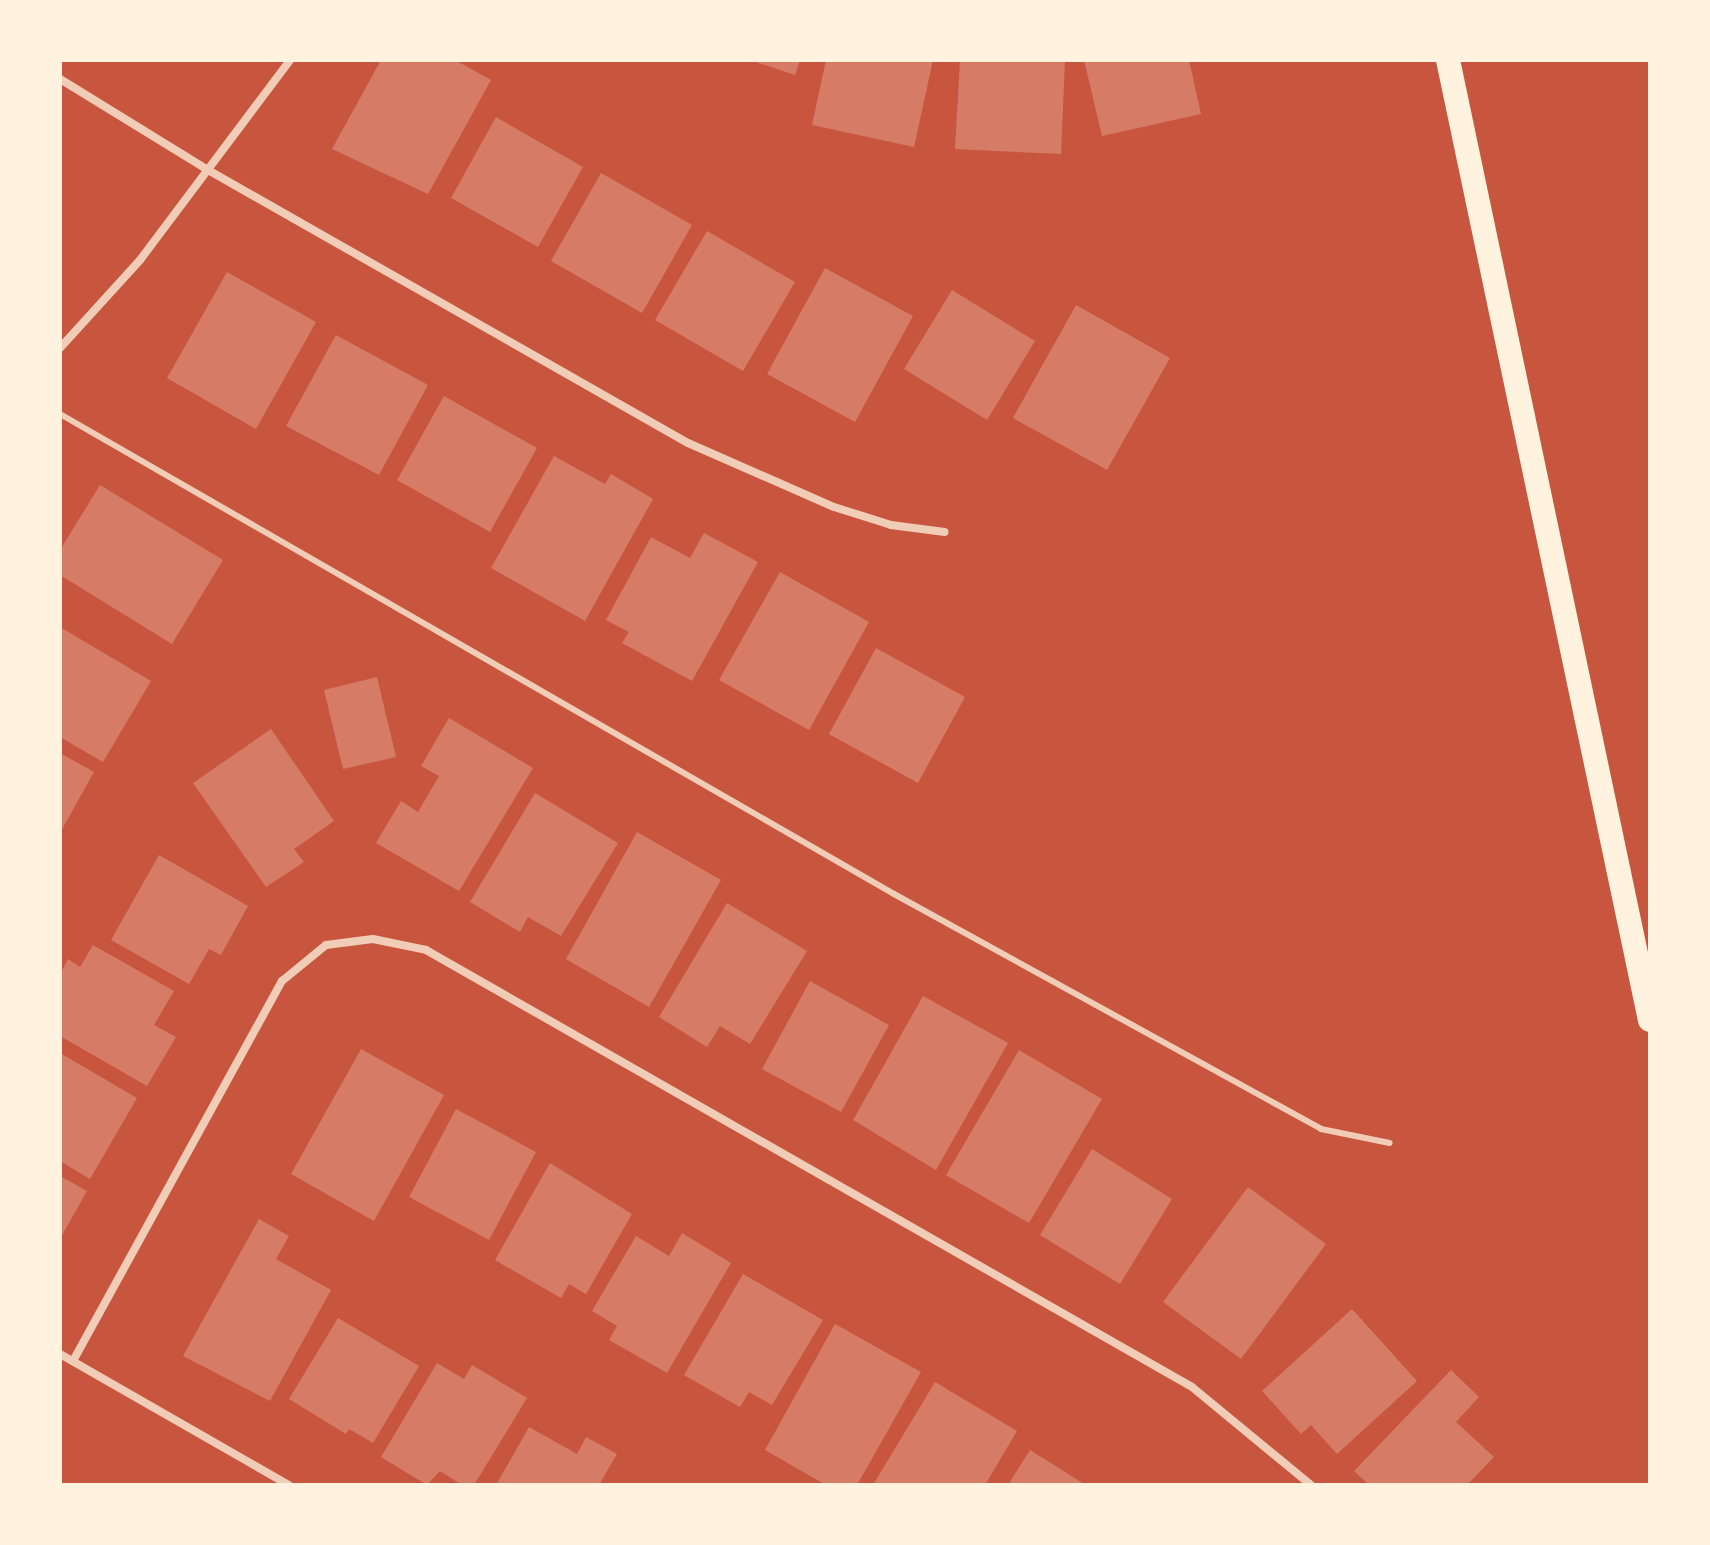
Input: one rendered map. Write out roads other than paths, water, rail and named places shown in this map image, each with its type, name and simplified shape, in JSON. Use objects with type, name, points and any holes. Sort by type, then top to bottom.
[{"type":"highway","points":[[1448,60],[1650,1020]]},
{"type":"street","points":[[60,348],[140,260],[290,60]]},
{"type":"street","points":[[60,79],[208,170],[760,478],[891,525],[945,532]]},
{"type":"street","points":[[73,1361],[282,981],[326,945],[373,939],[426,950],[1192,1387],[1311,1485]]},
{"type":"street","points":[[60,1354],[289,1485]]},
{"type":"lane","points":[[60,414],[894,894],[1321,1129],[1390,1143]]}]
